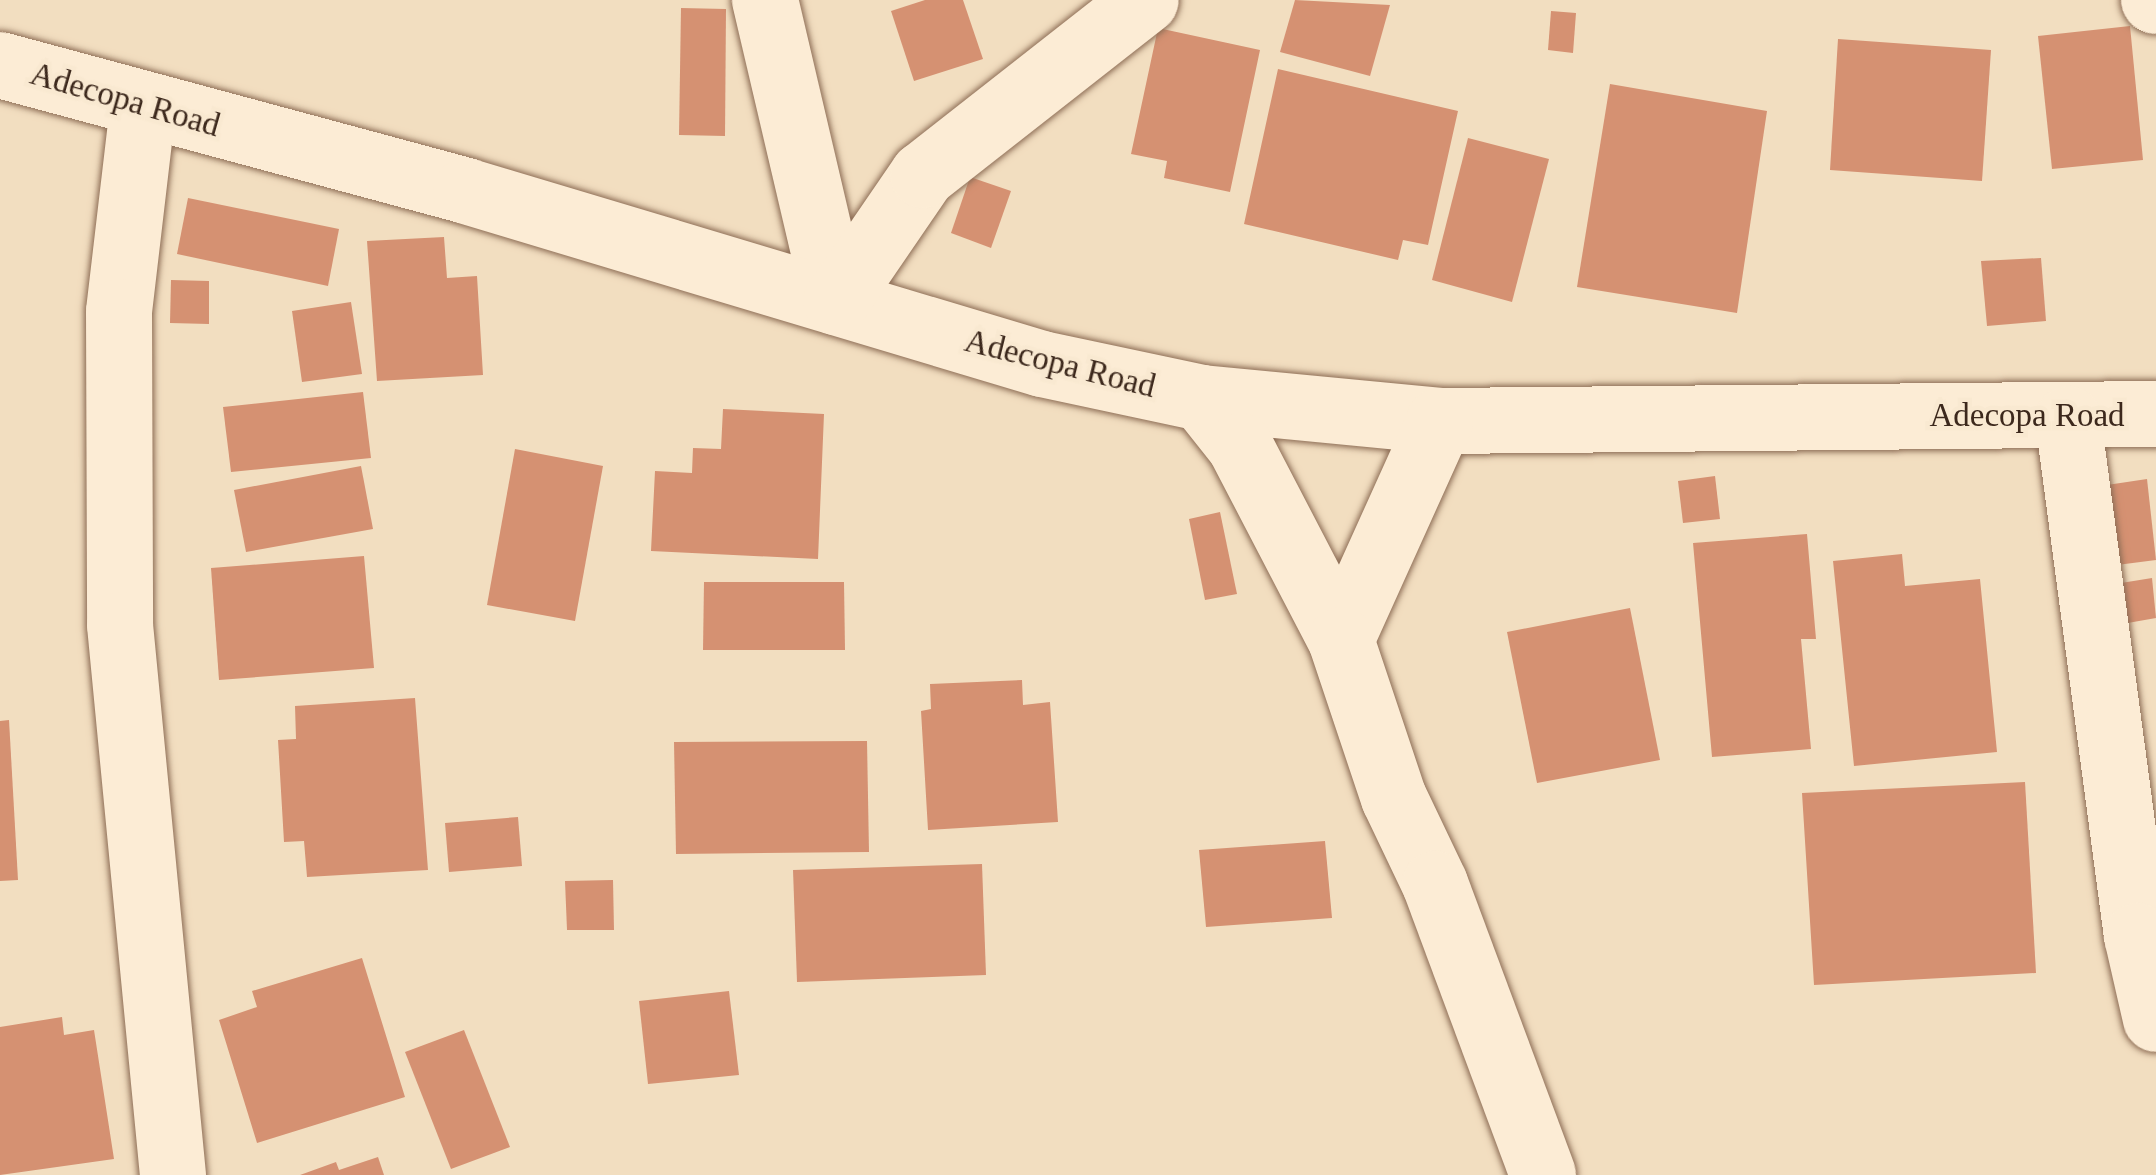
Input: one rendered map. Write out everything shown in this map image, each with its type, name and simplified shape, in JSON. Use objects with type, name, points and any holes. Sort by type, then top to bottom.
[{"type":"street","points":[[765,0],[836,302]]},
{"type":"street","points":[[836,302],[923,175],[1146,0]]},
{"type":"street","name":"Adecopa Road","points":[[0,65],[466,191],[1042,364],[1202,398],[1440,421],[2156,414]]},
{"type":"street","points":[[143,107],[119,312],[120,625],[173,1175]]},
{"type":"street","points":[[1202,398],[1240,446],[1341,640],[1394,798],[1435,884],[1543,1175]]},
{"type":"street","points":[[2068,418],[2137,936],[2156,1018]]},
{"type":"street","points":[[1341,640],[1440,421]]},
{"type":"building","points":[[925,0],[963,0],[983,59],[914,81],[891,11]]},
{"type":"building","points":[[1295,0],[1390,5],[1370,76],[1280,52]]},
{"type":"building","points":[[681,8],[726,9],[725,136],[679,135]]},
{"type":"building","points":[[1551,11],[1576,13],[1573,53],[1548,50]]},
{"type":"building","points":[[2130,26],[2143,160],[2052,169],[2038,36]]},
{"type":"building","points":[[1158,28],[1260,50],[1230,192],[1164,178],[1167,161],[1131,154]]},
{"type":"building","points":[[1838,39],[1991,50],[1982,181],[1830,170]]},
{"type":"building","points":[[1278,69],[1458,111],[1428,245],[1403,240],[1398,260],[1244,224]]},
{"type":"building","points":[[1610,84],[1767,111],[1737,313],[1577,287]]},
{"type":"building","points":[[1468,138],[1549,159],[1512,302],[1432,280]]},
{"type":"building","points":[[970,177],[1011,191],[991,248],[951,233]]},
{"type":"building","points":[[188,198],[339,229],[328,286],[177,254]]},
{"type":"building","points":[[444,237],[447,278],[477,276],[483,375],[377,381],[367,241]]},
{"type":"building","points":[[2041,258],[2046,321],[1987,326],[1981,261]]},
{"type":"building","points":[[171,280],[209,281],[209,324],[170,323]]},
{"type":"building","points":[[351,302],[362,374],[302,382],[292,311]]},
{"type":"building","points":[[363,392],[371,458],[231,472],[223,407]]},
{"type":"building","points":[[723,409],[824,414],[818,559],[651,551],[655,471],[692,473],[693,448],[721,449]]},
{"type":"building","points":[[515,449],[603,466],[575,621],[487,605]]},
{"type":"building","points":[[361,466],[373,529],[246,552],[234,490]]},
{"type":"building","points":[[1715,476],[1720,519],[1683,523],[1678,481]]},
{"type":"building","points":[[2147,479],[2156,560],[2117,565],[2107,485]]},
{"type":"building","points":[[1220,512],[1237,594],[1205,600],[1189,519]]},
{"type":"building","points":[[1807,534],[1816,639],[1801,639],[1811,749],[1712,757],[1693,543]]},
{"type":"building","points":[[1902,554],[1905,586],[1980,579],[1997,752],[1854,766],[1833,561]]},
{"type":"building","points":[[364,556],[374,668],[219,680],[211,568]]},
{"type":"building","points":[[2152,578],[2156,618],[2122,624],[2115,584]]},
{"type":"building","points":[[704,582],[844,582],[845,650],[703,650]]},
{"type":"building","points":[[1630,608],[1660,760],[1537,783],[1507,632]]},
{"type":"building","points":[[1022,680],[1023,705],[1050,702],[1058,822],[928,830],[921,711],[931,709],[930,684]]},
{"type":"building","points":[[415,698],[428,870],[307,877],[304,841],[284,842],[278,740],[296,739],[295,706]]},
{"type":"building","points":[[9,720],[18,880],[0,881],[0,721]]},
{"type":"building","points":[[867,741],[869,852],[676,854],[674,742]]},
{"type":"building","points":[[2025,782],[2036,973],[1814,985],[1802,793]]},
{"type":"building","points":[[518,817],[522,866],[449,872],[445,823]]},
{"type":"building","points":[[1325,841],[1332,918],[1206,927],[1199,850]]},
{"type":"building","points":[[982,864],[986,975],[797,982],[793,870]]},
{"type":"building","points":[[613,880],[614,930],[567,930],[565,881]]},
{"type":"building","points":[[362,958],[405,1097],[257,1143],[219,1020],[257,1007],[252,991]]},
{"type":"building","points":[[729,991],[739,1075],[648,1084],[639,1001]]},
{"type":"building","points":[[62,1017],[64,1035],[94,1030],[114,1159],[0,1175],[0,1027]]},
{"type":"building","points":[[464,1030],[510,1147],[451,1169],[405,1052]]},
{"type":"building","points":[[378,1157],[384,1175],[300,1175],[336,1162],[339,1170]]}]
